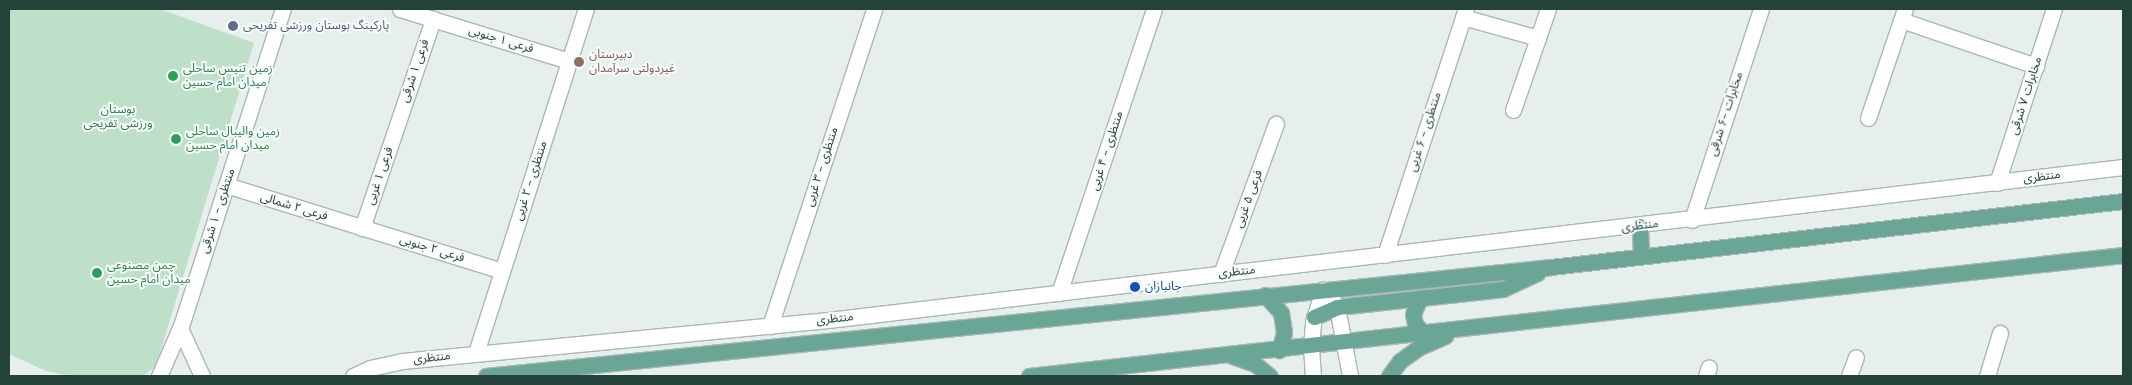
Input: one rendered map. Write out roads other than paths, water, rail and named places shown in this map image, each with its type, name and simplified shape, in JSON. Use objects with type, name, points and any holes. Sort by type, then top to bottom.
[{"type":"main road","name":"منتظری","points":[[486,376],[1551,267],[1641,255],[2123,201]]},
{"type":"main road","points":[[1640,226],[1641,255]]},
{"type":"main road","points":[[1029,376],[1346,343],[2123,255]]},
{"type":"main road","points":[[1314,317],[1337,307],[1503,289],[1551,267]]},
{"type":"main road","points":[[1266,295],[1281,313],[1284,333],[1279,350]]},
{"type":"main road","points":[[1420,298],[1413,314],[1414,324],[1423,333]]},
{"type":"main road","points":[[1389,376],[1400,361],[1418,348],[1460,329]]},
{"type":"main road","points":[[1228,354],[1255,364],[1270,376]]},
{"type":"street","name":"منتظری - ۱ شرقی","points":[[159,376],[180,328],[283,9]]},
{"type":"street","name":"فرعی ۱ جنوبی","points":[[400,9],[569,61]]},
{"type":"street","name":"منتظری - ۲ غربی","points":[[476,352],[586,9]]},
{"type":"street","name":"منتظری - ۳ غربی","points":[[770,326],[874,9]]},
{"type":"street","name":"منتظری - ۴ غربی","points":[[1060,293],[1154,9]]},
{"type":"street","points":[[1513,110],[1548,9]]},
{"type":"street","name":"مخابرات -۶ شرقی","points":[[1692,220],[1760,9]]},
{"type":"street","name":"مخابرات ۷ شرقی","points":[[1997,183],[2054,9]]},
{"type":"street","points":[[1464,13],[1538,38]]},
{"type":"street","name":"منتظری - ۶ غربی","points":[[1385,256],[1464,13]]},
{"type":"street","points":[[1868,118],[1903,14],[2036,66]]},
{"type":"street","name":"فرعی ۱ شرقی","points":[[398,123],[433,19]]},
{"type":"street","name":"فرعی ۱ غربی","points":[[362,228],[398,123]]},
{"type":"street","name":"فرعی ۵ غربی","points":[[1221,274],[1276,124]]},
{"type":"street","name":"منتظری","points":[[353,376],[370,368],[402,360],[770,326],[1692,220],[2123,167]]},
{"type":"street","name":"فرعی ۲ شمالی","points":[[226,186],[362,228]]},
{"type":"street","name":"فرعی ۲ جنوبی","points":[[362,228],[502,271]]},
{"type":"street","points":[[1325,290],[1337,307],[1346,343],[1350,376]]},
{"type":"street","points":[[1313,376],[1310,346],[1314,317],[1325,290]]},
{"type":"street","points":[[180,328],[202,376]]},
{"type":"street","points":[[1987,376],[2000,333]]},
{"type":"street","points":[[1849,376],[1856,357]]},
{"type":"place","name":"پارکینگ بوستان ورزشی تفریحی","points":[[233,26]]},
{"type":"place","name":"دبیرستان غیردولتی سرآمدان","points":[[579,62]]},
{"type":"place","name":"زمین تنیس ساحلی میدان امام حسین","points":[[173,76]]},
{"type":"place","name":"زمین والیبال ساحلی میدان امام حسین","points":[[176,139]]},
{"type":"place","name":"چمن مصنوعی میدان امام حسین","points":[[97,273]]},
{"type":"place","name":"جانبازان","points":[[1135,287]]},
{"type":"park label","name":"بوستان ورزشی تفریحی","points":[[118,117]]}]
